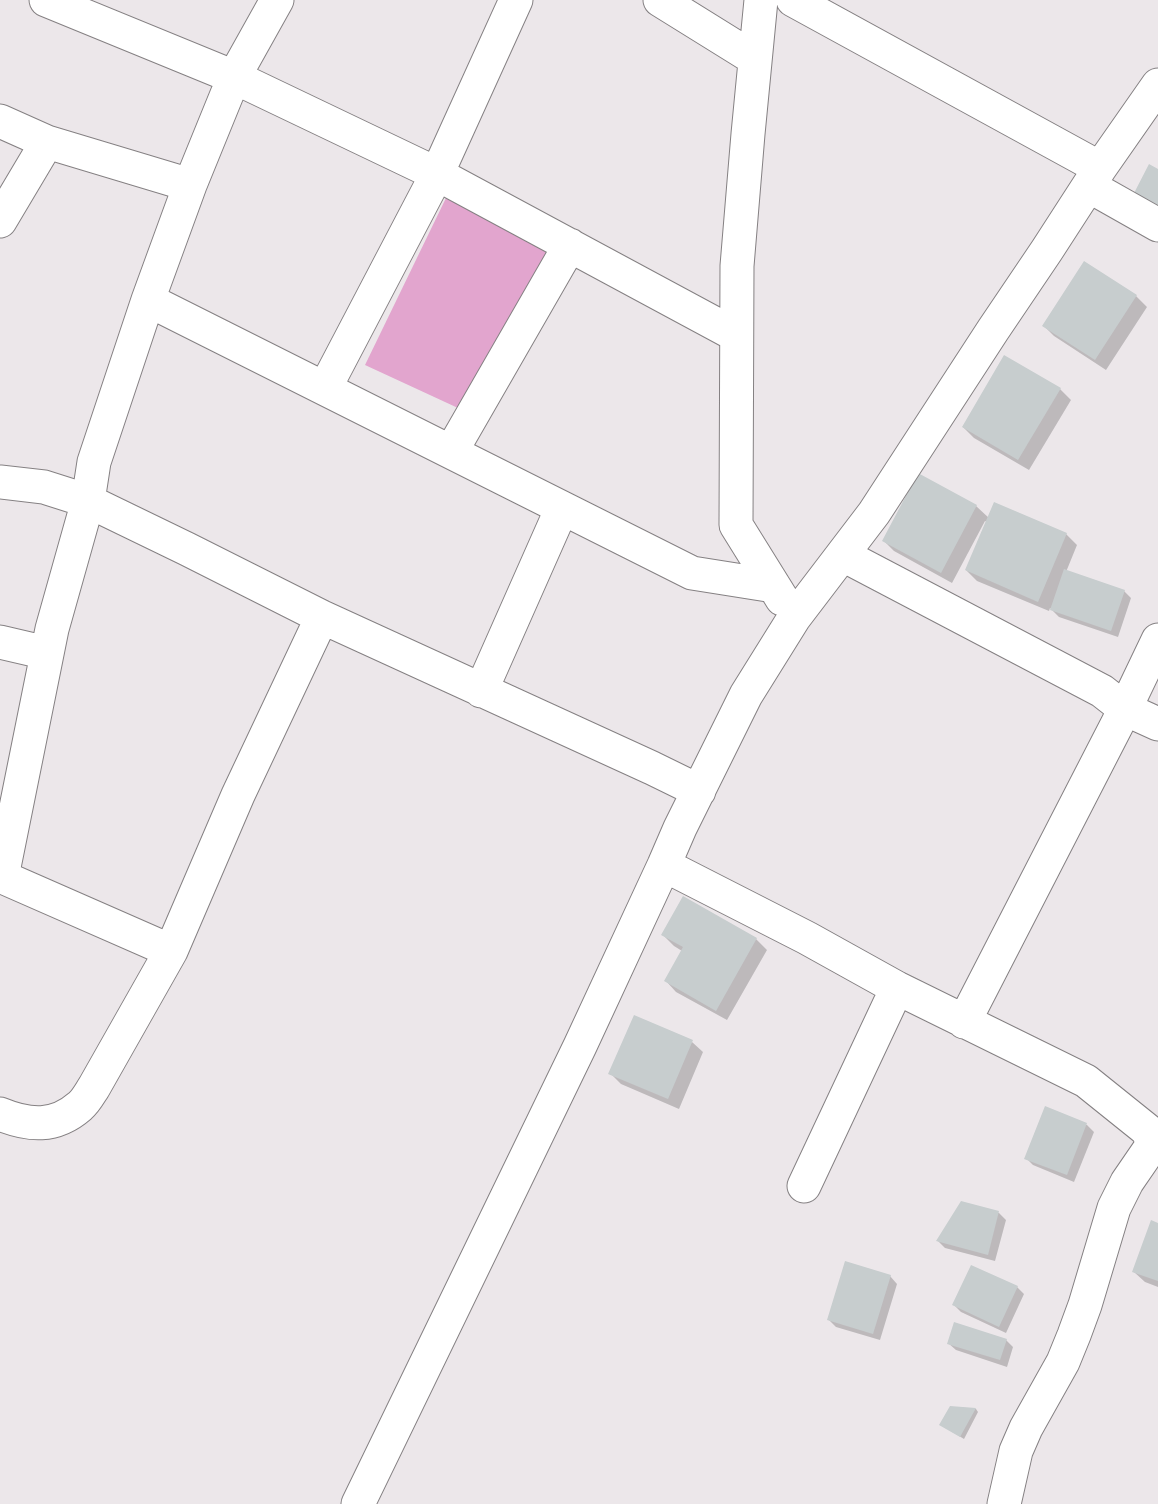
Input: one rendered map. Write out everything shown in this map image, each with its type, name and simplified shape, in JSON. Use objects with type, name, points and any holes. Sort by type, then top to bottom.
[{"type":"street","points":[[46,0],[234,77],[437,174],[736,335]]},
{"type":"street","points":[[171,951],[1,876],[52,629],[88,501],[94,462],[148,300],[190,185],[234,77],[276,0]]},
{"type":"street","points":[[325,388],[437,174],[516,0]]},
{"type":"street","points":[[660,0],[755,58]]},
{"type":"street","points":[[761,0],[737,266],[736,525],[794,618]]},
{"type":"street","points":[[792,0],[1095,177],[1158,225]]},
{"type":"street","points":[[358,1504],[580,1046],[680,828],[746,695],[794,618],[874,513],[993,330],[1158,85]]},
{"type":"street","points":[[0,122],[47,142],[190,185]]},
{"type":"street","points":[[0,221],[47,142]]},
{"type":"street","points":[[451,452],[570,245]]},
{"type":"street","points":[[148,300],[692,573],[774,586]]},
{"type":"street","points":[[0,482],[44,487],[88,501],[322,618],[699,791]]},
{"type":"street","points":[[481,691],[562,507]]},
{"type":"street","points":[[843,555],[1102,691],[1125,709],[1158,724]]},
{"type":"street","points":[[0,1114],[14,1120],[35,1124],[59,1120],[81,1105],[94,1087],[171,951],[238,795],[322,618]]},
{"type":"street","points":[[964,1023],[1158,640]]},
{"type":"street","points":[[0,642],[47,653]]},
{"type":"street","points":[[664,865],[807,938],[964,1023],[1086,1081],[1147,1130],[1151,1138],[1151,1147],[1127,1182],[1114,1208],[1085,1305],[1066,1353],[1020,1439],[1012,1463],[1004,1504]]},
{"type":"street","points":[[804,1186],[897,988]]},
{"type":"shaded area","points":[[446,198],[551,253],[458,408],[365,365]]},
{"type":"building","points":[[1149,164],[1158,169],[1158,210],[1132,197]]},
{"type":"building","points":[[1084,261],[1137,295],[1095,360],[1042,326]]},
{"type":"building","points":[[1004,355],[1061,388],[1018,460],[962,427]]},
{"type":"building","points":[[918,473],[977,505],[941,573],[882,541]]},
{"type":"building","points":[[994,502],[1067,533],[1038,602],[965,570]]},
{"type":"building","points":[[1064,569],[1125,590],[1111,631],[1050,610]]},
{"type":"building","points":[[683,896],[757,938],[716,1011],[664,981],[683,947],[661,935]]},
{"type":"building","points":[[634,1015],[693,1040],[668,1099],[608,1074]]},
{"type":"building","points":[[1045,1106],[1087,1123],[1067,1175],[1024,1159]]},
{"type":"building","points":[[961,1201],[999,1211],[988,1255],[936,1241]]},
{"type":"building","points":[[1151,1220],[1158,1223],[1158,1281],[1132,1272]]},
{"type":"building","points":[[845,1261],[891,1275],[873,1334],[827,1320]]},
{"type":"building","points":[[971,1265],[1018,1286],[999,1327],[952,1305]]},
{"type":"building","points":[[954,1322],[1007,1339],[1000,1360],[947,1344]]},
{"type":"building","points":[[950,1406],[976,1408],[960,1437],[939,1425]]}]
